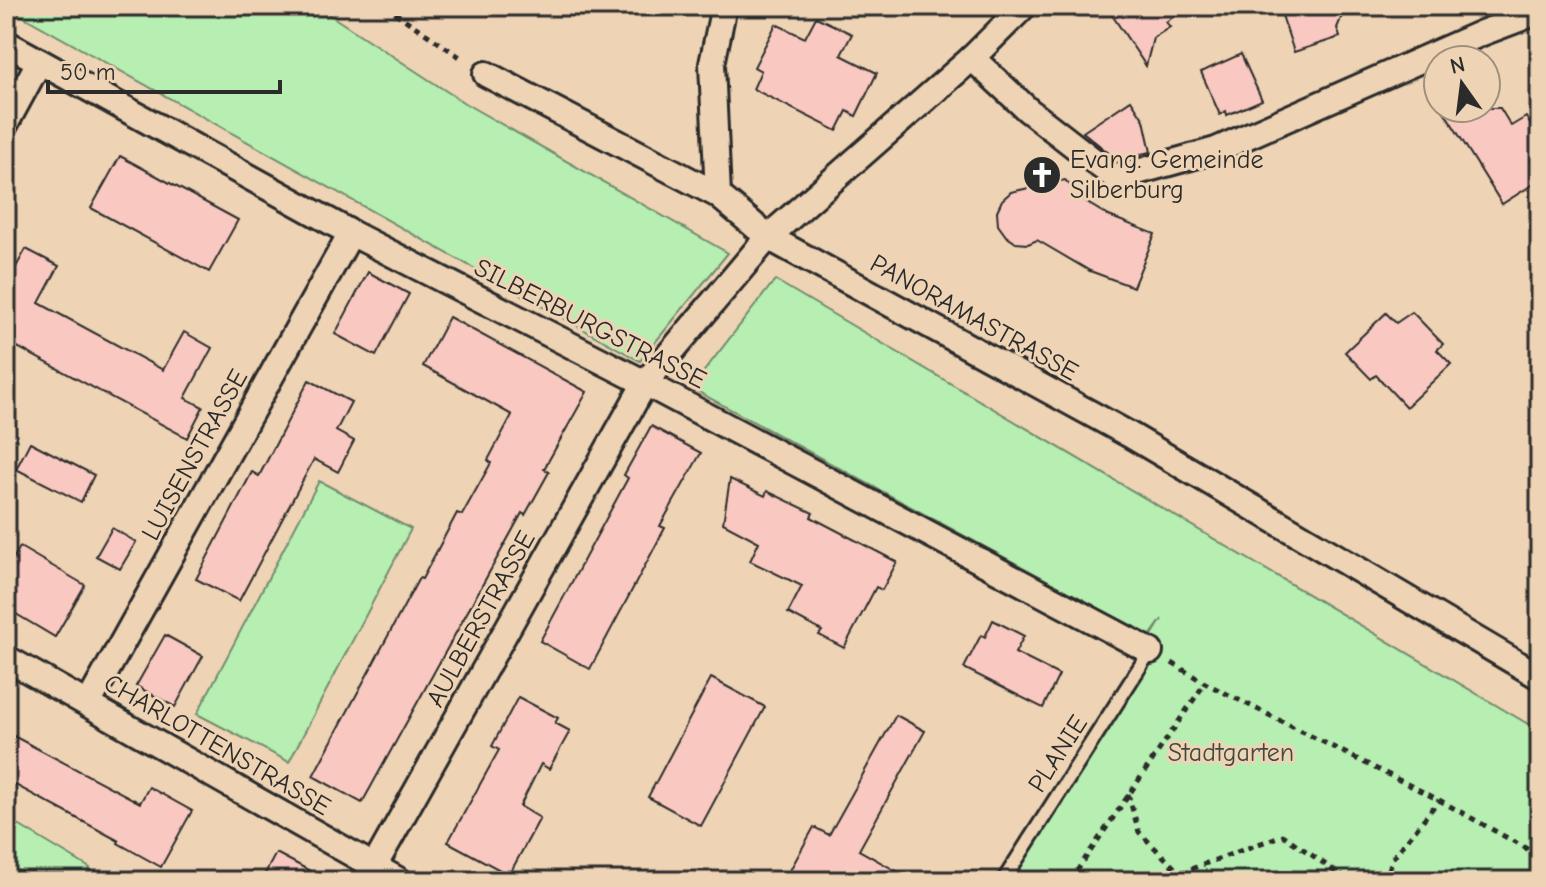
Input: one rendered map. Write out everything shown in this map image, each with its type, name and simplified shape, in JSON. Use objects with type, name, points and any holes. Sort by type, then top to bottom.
[{"type":"street","points":[[718,195],[712,64],[724,6]]},
{"type":"street","name":"AULBERSTRASSE","points":[[370,874],[645,383],[768,237],[972,58],[1024,6]]},
{"type":"street","points":[[972,58],[1028,110],[1116,178],[1216,150],[1482,33],[1540,11]]},
{"type":"street","name":"SILBERBURGSTRASSE","points":[[6,43],[351,233],[645,383],[1150,651]]},
{"type":"street","points":[[6,123],[39,62]]},
{"type":"street","name":"PANORAMASTRASSE","points":[[486,74],[718,195],[768,237],[1130,435],[1540,677]]},
{"type":"street","name":"LUISENSTRASSE","points":[[88,704],[351,233]]},
{"type":"street","name":"CHARLOTTENSTRASSE","points":[[6,658],[370,874],[400,881]]},
{"type":"lane","name":"PLANIE","points":[[1003,881],[1150,651]]},
{"type":"path","points":[[385,6],[486,74]]},
{"type":"path","points":[[1150,651],[1205,683],[1439,800],[1540,856]]},
{"type":"path","points":[[1070,881],[1205,683]]},
{"type":"path","points":[[1128,793],[1139,832],[1180,873],[1183,881]]},
{"type":"path","points":[[1386,881],[1392,859],[1439,800]]},
{"type":"path","points":[[1180,873],[1283,835],[1349,881]]},
{"type":"green space","points":[[316,6],[466,104],[728,253],[640,361],[6,7]]},
{"type":"green space","name":"Stadtgarten","points":[[775,280],[1540,731],[1540,881],[1001,881],[1162,619],[1150,636],[691,388]]},
{"type":"green space","points":[[319,481],[411,529],[289,762],[197,714]]},
{"type":"green space","points":[[10,820],[90,868],[82,881],[6,881],[6,827]]},
{"type":"building","points":[[1106,6],[1188,6],[1166,22],[1170,27],[1153,38],[1146,66]]},
{"type":"building","points":[[1279,6],[1346,6],[1337,28],[1340,37],[1294,52]]},
{"type":"building","points":[[816,17],[852,34],[841,55],[877,73],[856,116],[847,111],[837,131],[753,89],[761,71],[754,67],[776,24],[805,38]]},
{"type":"building","points":[[1241,54],[1262,100],[1220,115],[1201,72]]},
{"type":"building","points":[[1131,100],[1144,120],[1151,152],[1116,159],[1083,132]]},
{"type":"building","points":[[1502,111],[1511,126],[1526,117],[1540,140],[1540,154],[1531,160],[1540,174],[1540,180],[1502,204],[1452,124],[1502,124]]},
{"type":"building","points":[[120,156],[238,220],[209,272],[91,208]]},
{"type":"building","points":[[1065,180],[1089,204],[1109,216],[1155,234],[1133,287],[1090,271],[1037,240],[1028,244],[1016,243],[998,225],[997,211],[1002,200],[1011,192]]},
{"type":"building","points":[[26,249],[59,266],[39,303],[163,370],[184,332],[212,348],[185,398],[203,407],[187,438],[6,341],[6,285]]},
{"type":"building","points":[[368,272],[409,294],[376,356],[335,334]]},
{"type":"building","points":[[1412,312],[1443,344],[1437,350],[1451,364],[1406,407],[1376,375],[1371,379],[1345,352],[1386,313],[1396,323]]},
{"type":"building","points":[[449,317],[587,392],[544,469],[549,472],[525,515],[522,513],[362,803],[313,776],[419,578],[422,579],[457,513],[462,515],[491,463],[488,460],[512,415],[423,366]]},
{"type":"building","points":[[309,380],[351,402],[336,431],[354,441],[338,472],[314,459],[239,601],[196,579],[252,472],[259,476]]},
{"type":"building","points":[[651,426],[701,453],[660,526],[665,528],[590,669],[540,641],[628,478],[624,475]]},
{"type":"building","points":[[30,442],[94,475],[81,502],[16,469]]},
{"type":"building","points":[[730,479],[765,496],[767,491],[813,513],[811,517],[897,562],[882,590],[876,587],[844,648],[819,635],[822,631],[788,613],[802,586],[750,561],[759,542],[723,523]]},
{"type":"building","points":[[112,528],[136,542],[120,569],[96,556]]},
{"type":"building","points":[[20,547],[85,585],[55,637],[6,608],[6,571]]},
{"type":"building","points":[[993,620],[1024,636],[1015,653],[1059,675],[1043,708],[964,668],[981,635],[985,637]]},
{"type":"building","points":[[165,635],[203,656],[175,707],[136,686]]},
{"type":"building","points":[[711,678],[765,707],[701,826],[648,797]]},
{"type":"building","points":[[518,697],[558,718],[555,723],[570,731],[549,769],[541,764],[520,806],[540,818],[509,875],[448,842],[499,750],[492,746]]},
{"type":"building","points":[[896,715],[925,731],[859,850],[914,881],[784,881],[814,827],[829,835]]},
{"type":"building","points":[[6,732],[140,803],[149,787],[192,811],[161,867],[6,780]]},
{"type":"building","points":[[276,853],[329,881],[261,881]]},
{"type":"place","name":"Evang. Gemeinde Silberburg","points":[[1042,175]]}]
